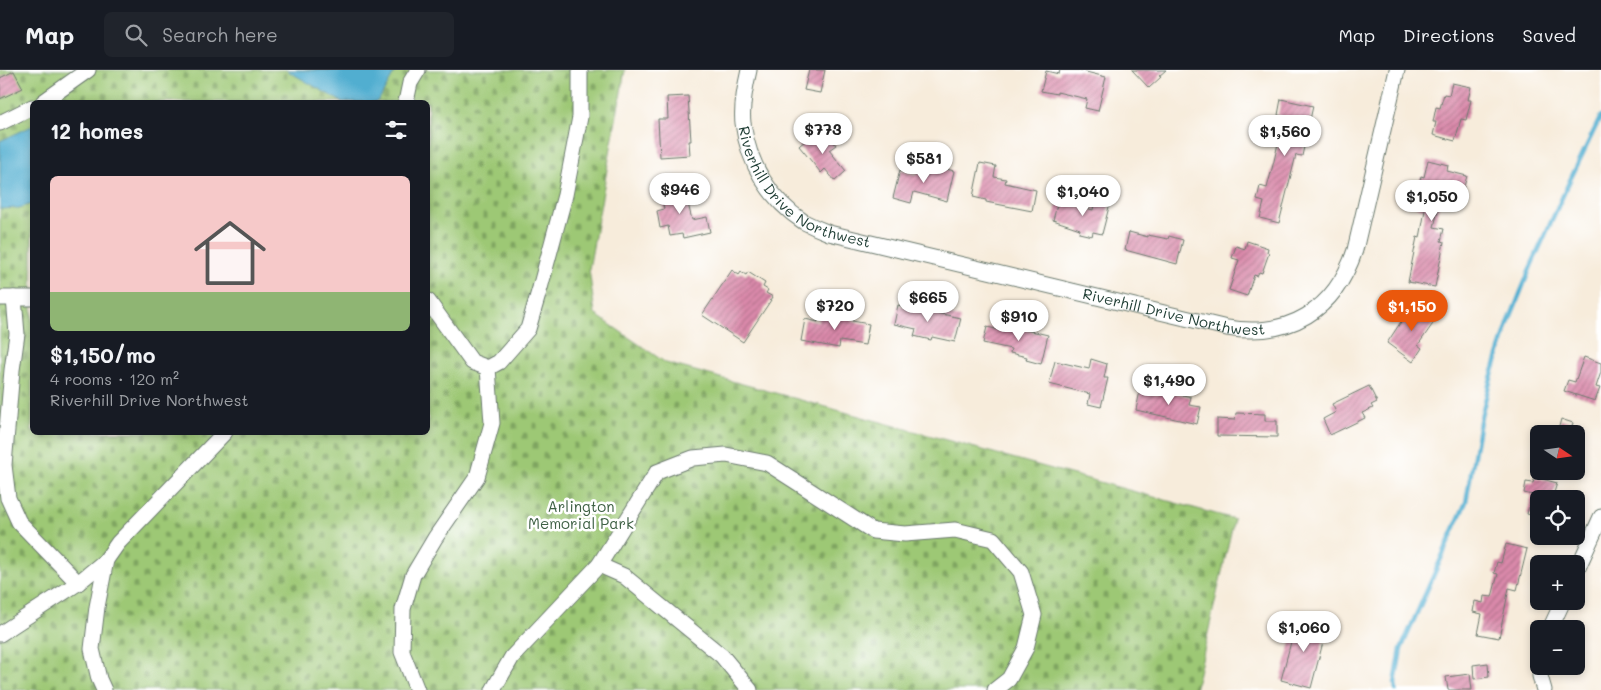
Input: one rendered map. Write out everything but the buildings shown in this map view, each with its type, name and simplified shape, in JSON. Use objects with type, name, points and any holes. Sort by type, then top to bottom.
[{"type":"street","points":[[46,100],[88,70]]},
{"type":"street","points":[[406,100],[410,83],[418,70]]},
{"type":"street","points":[[430,304],[472,362],[488,368],[499,362],[528,329],[565,195],[580,118],[580,70]]},
{"type":"street","name":"Riverhill Drive Northwest","points":[[749,70],[743,106],[743,124],[751,158],[765,184],[782,204],[804,222],[829,233],[1245,331],[1272,329],[1299,320],[1328,298],[1340,284],[1355,250],[1397,70]]},
{"type":"street","points":[[0,123],[30,108]]},
{"type":"street","points":[[30,298],[7,298],[17,334],[4,465],[8,498],[19,522],[78,583]]},
{"type":"street","points":[[417,690],[402,652],[403,609],[413,575],[435,538],[477,477],[492,423],[488,368]]},
{"type":"street","points":[[0,634],[78,583],[106,560],[118,543],[222,435]]},
{"type":"street","points":[[493,690],[512,656],[599,565],[656,472],[693,458],[726,455],[766,463],[874,530],[905,534],[956,530],[993,539],[1021,572],[1034,615],[1026,648],[1009,679],[995,690]]},
{"type":"street","points":[[1584,555],[1601,518]]},
{"type":"street","points":[[104,690],[99,679],[92,649],[97,607],[106,560]]},
{"type":"street","points":[[599,565],[624,576],[722,656],[750,690]]},
{"type":"street","points":[[1540,675],[1544,690]]},
{"type":"green space","name":"Arlington Memorial Park","points":[[0,70],[625,70],[589,269],[595,314],[666,363],[1234,519],[1195,690],[0,690]]},
{"type":"water","points":[[286,70],[396,70],[378,100],[338,100]]},
{"type":"water","points":[[30,127],[30,205],[19,208],[0,209],[0,141]]},
{"type":"waterway","points":[[1396,690],[1395,683],[1401,649],[1466,502],[1480,421],[1490,381],[1509,321],[1532,264],[1601,116]]}]
